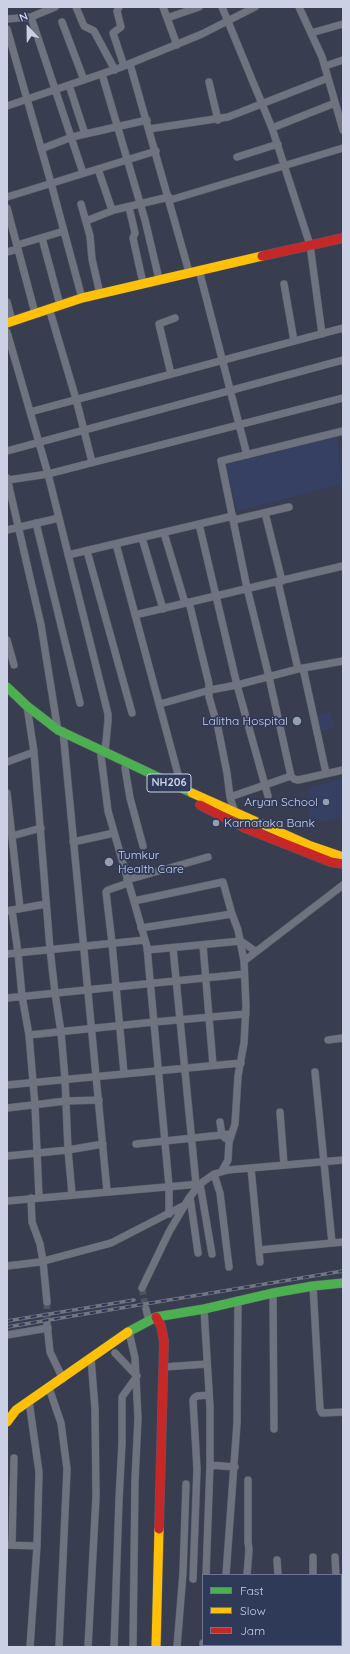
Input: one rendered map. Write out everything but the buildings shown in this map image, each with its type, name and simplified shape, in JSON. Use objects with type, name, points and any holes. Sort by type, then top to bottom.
[{"type":"main road","points":[[9,322],[82,298],[189,272],[343,238]]},
{"type":"main road","name":"NH206","points":[[7,687],[60,734]]},
{"type":"main road","name":"NH206","points":[[7,697],[50,732],[60,734],[103,754],[168,786],[245,828],[331,862],[343,864]]},
{"type":"main road","name":"NH206","points":[[103,754],[126,768],[168,786],[182,789],[311,846],[343,856]]},
{"type":"main road","points":[[7,1422],[16,1410],[28,1401],[63,1379],[129,1332],[153,1319],[273,1293],[313,1286],[343,1283]]},
{"type":"main road","points":[[153,1319],[161,1326],[164,1341],[156,1647]]},
{"type":"street","points":[[7,19],[31,17],[55,7]]},
{"type":"street","points":[[76,7],[84,26],[94,31],[115,70]]},
{"type":"street","points":[[119,7],[118,11],[121,27],[113,33],[113,36],[127,65],[147,120],[170,198],[189,272]]},
{"type":"street","points":[[163,7],[176,45]]},
{"type":"street","points":[[167,18],[189,9],[199,7]]},
{"type":"street","points":[[222,7],[278,144],[310,245],[322,334]]},
{"type":"street","points":[[7,106],[115,70],[202,34],[255,7]]},
{"type":"street","points":[[299,7],[324,66],[343,130]]},
{"type":"street","points":[[31,17],[84,173]]},
{"type":"street","points":[[62,22],[84,80]]},
{"type":"street","points":[[311,33],[343,24]]},
{"type":"street","points":[[7,29],[82,298]]},
{"type":"street","points":[[324,66],[343,60]]},
{"type":"street","points":[[102,74],[141,204],[159,279]]},
{"type":"street","points":[[149,129],[218,120],[328,78]]},
{"type":"street","points":[[209,82],[218,120]]},
{"type":"street","points":[[69,85],[85,134]]},
{"type":"street","points":[[272,128],[335,103]]},
{"type":"street","points":[[41,149],[72,137],[147,120]]},
{"type":"street","points":[[237,157],[278,144]]},
{"type":"street","points":[[86,221],[114,210],[170,198],[343,148]]},
{"type":"street","points":[[7,197],[156,151]]},
{"type":"street","points":[[98,169],[111,207],[114,210]]},
{"type":"street","points":[[81,204],[90,236],[94,271],[100,294]]},
{"type":"street","points":[[129,207],[135,233],[133,238],[143,283]]},
{"type":"street","points":[[7,208],[35,313]]},
{"type":"street","points":[[7,252],[64,231]]},
{"type":"street","points":[[42,238],[60,304]]},
{"type":"street","points":[[199,270],[247,455]]},
{"type":"street","points":[[284,284],[294,341]]},
{"type":"street","points":[[7,302],[9,322]]},
{"type":"street","points":[[48,308],[76,399],[92,462]]},
{"type":"street","points":[[171,374],[159,324],[175,318]]},
{"type":"street","points":[[30,412],[343,328]]},
{"type":"street","points":[[7,332],[48,474],[108,714],[103,754],[108,811],[147,950],[169,1186],[169,1214]]},
{"type":"street","points":[[7,451],[343,360]]},
{"type":"street","points":[[107,1191],[73,842],[60,734],[41,625],[19,527],[11,509],[7,479],[48,474],[343,398]]},
{"type":"street","points":[[343,431],[221,461],[247,588],[269,676],[291,776],[298,780],[343,770]]},
{"type":"street","points":[[68,555],[199,524],[289,507]]},
{"type":"street","points":[[266,512],[280,582],[326,773]]},
{"type":"street","points":[[7,530],[59,518]]},
{"type":"street","points":[[36,523],[80,704]]},
{"type":"street","points":[[199,524],[237,685],[268,796]]},
{"type":"street","points":[[164,532],[187,603],[210,690],[209,697],[227,773],[230,797],[235,813]]},
{"type":"street","points":[[142,538],[163,609]]},
{"type":"street","points":[[116,544],[182,789]]},
{"type":"street","points":[[86,551],[132,713]]},
{"type":"street","points":[[135,615],[343,566]]},
{"type":"street","points":[[7,640],[14,666]]},
{"type":"street","points":[[160,704],[269,676],[343,661]]},
{"type":"street","points":[[27,706],[34,752],[50,949],[61,1032],[72,1194]]},
{"type":"street","points":[[7,762],[34,752]]},
{"type":"street","points":[[126,768],[130,798],[143,846]]},
{"type":"street","points":[[230,797],[291,776]]},
{"type":"street","points":[[7,793],[20,908]]},
{"type":"street","points":[[12,836],[41,828]]},
{"type":"street","points":[[73,842],[114,833]]},
{"type":"street","points":[[124,1073],[106,892],[128,882],[208,857]]},
{"type":"street","points":[[134,902],[223,882],[232,914],[242,941],[246,1014],[235,1124],[230,1138],[228,1160],[222,1171]]},
{"type":"street","points":[[244,961],[255,951],[273,939],[343,885]]},
{"type":"street","points":[[39,1198],[35,1105],[29,1035],[22,996],[18,953],[10,911],[46,904]]},
{"type":"street","points":[[141,928],[232,914]]},
{"type":"street","points":[[7,954],[83,945],[145,940]]},
{"type":"street","points":[[147,950],[242,941],[255,951]]},
{"type":"street","points":[[202,945],[213,1065]]},
{"type":"street","points":[[173,948],[192,1139],[198,1184],[212,1254]]},
{"type":"street","points":[[7,998],[244,974]]},
{"type":"street","points":[[29,1035],[246,1014]]},
{"type":"street","points":[[328,1040],[343,1038]]},
{"type":"street","points":[[7,1085],[241,1063]]},
{"type":"street","points":[[315,1072],[332,1244]]},
{"type":"street","points":[[7,1108],[66,1101],[99,1100]]},
{"type":"street","points":[[280,1112],[284,1165]]},
{"type":"street","points":[[220,1122],[222,1136]]},
{"type":"street","points":[[136,1144],[222,1136],[230,1138]]},
{"type":"street","points":[[7,1156],[68,1150],[103,1144]]},
{"type":"street","points":[[142,1288],[169,1232],[198,1184],[222,1171],[343,1160]]},
{"type":"street","points":[[251,1168],[260,1262]]},
{"type":"street","points":[[214,1174],[220,1193],[229,1267]]},
{"type":"street","points":[[7,1201],[72,1194],[198,1184]]},
{"type":"street","points":[[190,1197],[198,1253]]},
{"type":"street","points":[[31,1198],[32,1222],[44,1261],[47,1302]]},
{"type":"street","points":[[7,1266],[44,1261],[111,1243],[184,1206]]},
{"type":"street","points":[[259,1250],[343,1242]]},
{"type":"street","points":[[313,1286],[320,1409],[322,1413],[343,1412]]},
{"type":"street","points":[[273,1293],[274,1428]]},
{"type":"street","points":[[226,1574],[237,1423],[238,1300]]},
{"type":"street","points":[[204,1309],[208,1364],[210,1465],[206,1574]]},
{"type":"street","points":[[146,1310],[153,1319]]},
{"type":"street","points":[[7,1335],[48,1326],[50,1352],[63,1379]]},
{"type":"street","points":[[129,1332],[134,1348],[137,1376],[138,1418],[135,1480],[133,1647]]},
{"type":"street","points":[[115,1353],[137,1376]]},
{"type":"street","points":[[88,1647],[96,1497],[95,1409],[91,1358]]},
{"type":"street","points":[[164,1367],[208,1364]]},
{"type":"street","points":[[114,1647],[122,1443],[122,1397],[137,1376]]},
{"type":"street","points":[[49,1388],[61,1423],[67,1469],[59,1647]]},
{"type":"street","points":[[193,1579],[197,1470],[193,1400],[197,1396],[209,1395]]},
{"type":"street","points":[[28,1401],[39,1472],[37,1546],[30,1647]]},
{"type":"street","points":[[14,1458],[10,1545],[37,1546]]},
{"type":"street","points":[[210,1465],[235,1467]]},
{"type":"street","points":[[247,1574],[249,1550],[248,1480]]},
{"type":"street","points":[[177,1647],[186,1484]]},
{"type":"street","points":[[313,1557],[313,1574]]},
{"type":"street","points":[[335,1557],[336,1574]]},
{"type":"street","points":[[277,1560],[278,1574]]},
{"type":"shaded area","points":[[337,436],[343,484],[238,511],[225,465]]},
{"type":"shaded area","points":[[330,712],[334,728],[321,731],[317,715]]},
{"type":"shaded area","name":"Aryan School","points":[[343,778],[343,816],[325,822],[309,817],[308,788]]},
{"type":"tunnel","points":[[142,1288],[146,1309]]},
{"type":"tunnel","points":[[47,1302],[47,1324]]},
{"type":"railway","points":[[7,1327],[343,1271]]},
{"type":"railway","points":[[7,1321],[134,1300]]},
{"type":"traffic: fast","points":[[7,687],[27,706],[58,730],[192,793]]},
{"type":"traffic: fast","points":[[128,1332],[156,1317],[204,1309],[273,1293],[313,1286],[343,1283]]},
{"type":"traffic: slow","points":[[7,323],[82,298],[262,256]]},
{"type":"traffic: slow","points":[[192,793],[311,846],[343,857]]},
{"type":"traffic: slow","points":[[7,1422],[16,1410],[128,1332]]},
{"type":"traffic: slow","points":[[156,1647],[159,1529]]},
{"type":"traffic: jam","points":[[262,256],[343,238]]},
{"type":"traffic: jam","points":[[200,805],[245,828],[331,862],[343,864]]},
{"type":"traffic: jam","points":[[156,1317],[161,1326],[164,1341],[159,1529]]},
{"type":"place","name":"Lalitha Hospital","points":[[297,721]]},
{"type":"place","name":"Aryan School","points":[[326,802]]},
{"type":"place","name":"Karnataka Bank","points":[[216,823]]},
{"type":"place","name":"Tumkur Health Care","points":[[109,862]]}]
